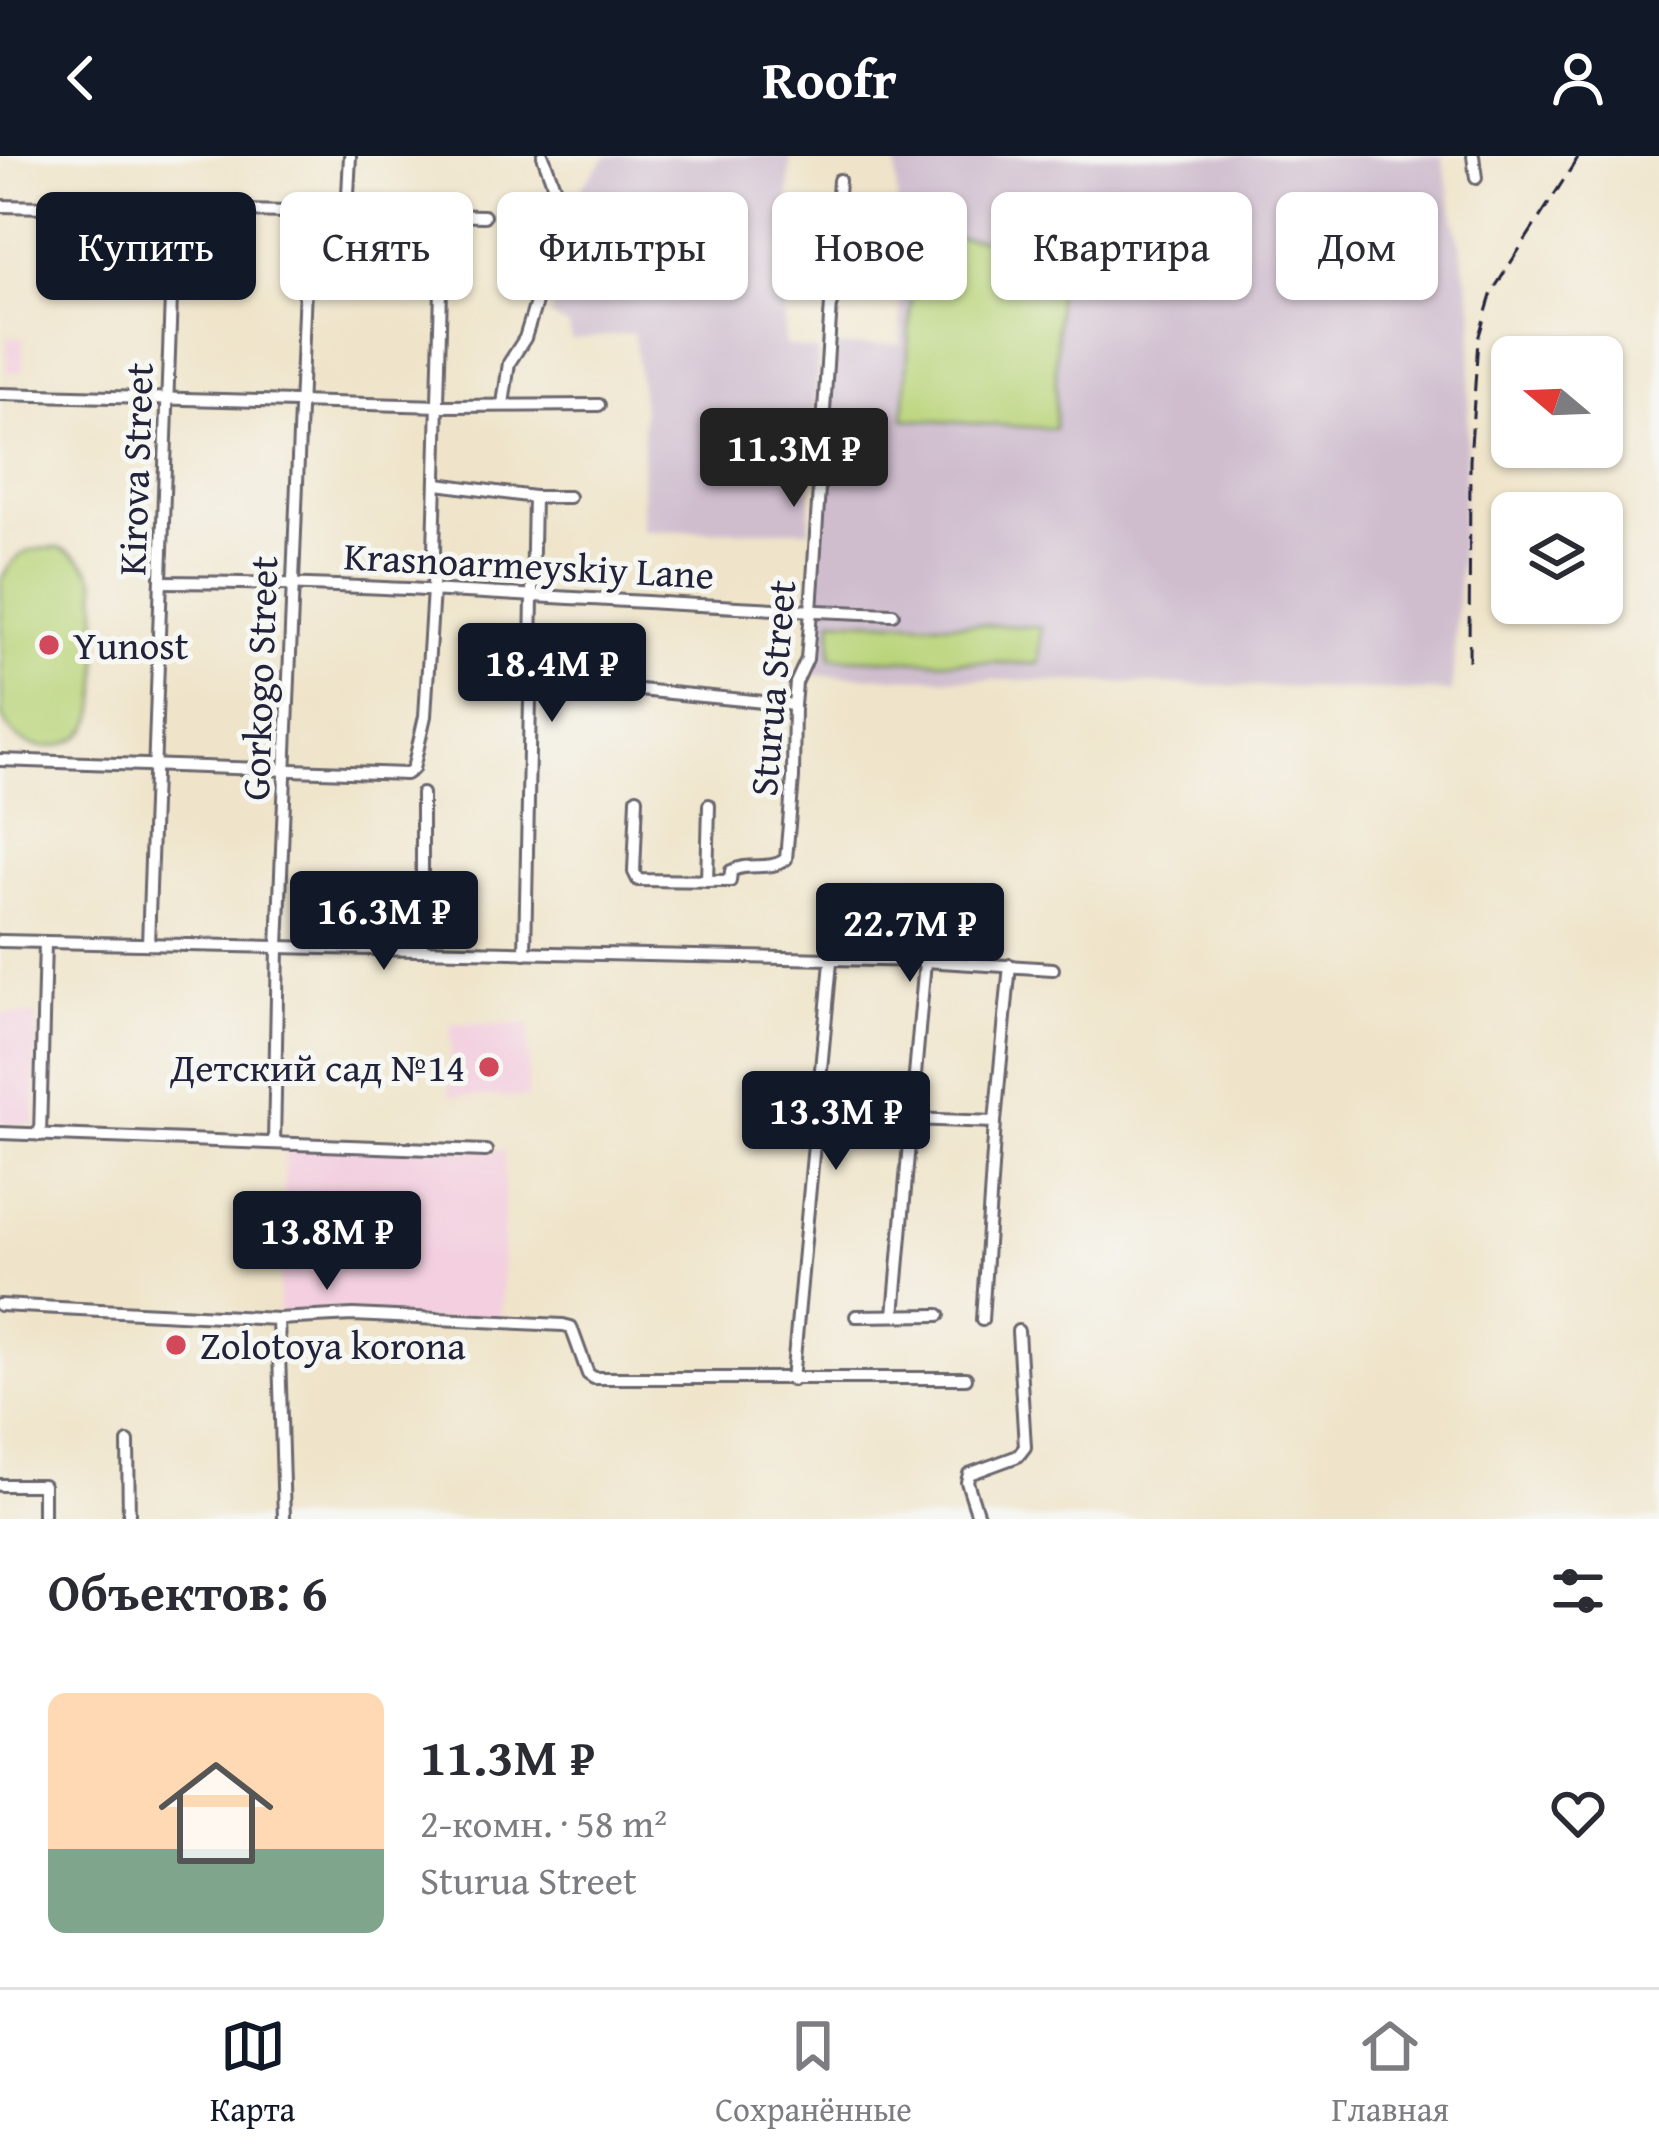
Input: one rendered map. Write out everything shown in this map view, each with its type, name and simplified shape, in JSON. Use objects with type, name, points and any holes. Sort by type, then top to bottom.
[{"type":"street","points":[[348,192],[350,156]]},
{"type":"street","points":[[503,404],[509,363],[525,338],[548,267],[555,189],[542,156]]},
{"type":"street","points":[[1473,156],[1476,178]]},
{"type":"street","name":"Sturua Street","points":[[707,880],[730,881],[731,871],[741,865],[777,866],[786,860],[796,683],[807,659],[811,611],[839,180]]},
{"type":"street","points":[[0,206],[36,207]]},
{"type":"street","points":[[473,216],[484,216]]},
{"type":"street","name":"Kirova Street","points":[[148,944],[171,300]]},
{"type":"street","name":"Gorkogo Street","points":[[274,1143],[304,300]]},
{"type":"street","points":[[0,760],[406,774],[417,761],[422,743],[433,589],[442,300]]},
{"type":"street","points":[[0,394],[441,406],[599,404]]},
{"type":"street","points":[[437,484],[569,497]]},
{"type":"street","points":[[525,952],[534,497]]},
{"type":"street","name":"Krasnoarmeyskiy Lane","points":[[161,582],[530,593],[893,614]]},
{"type":"street","points":[[529,685],[619,688],[794,705]]},
{"type":"street","points":[[422,794],[422,950]]},
{"type":"street","points":[[637,797],[634,872],[638,880],[707,880],[709,805]]},
{"type":"street","points":[[0,941],[926,961],[1053,969]]},
{"type":"street","points":[[40,1135],[45,942]]},
{"type":"street","points":[[894,1315],[926,961]]},
{"type":"street","points":[[792,1380],[831,962]]},
{"type":"street","points":[[982,1320],[1010,964]]},
{"type":"street","points":[[819,1119],[995,1122]]},
{"type":"street","points":[[0,1133],[486,1151]]},
{"type":"street","points":[[0,1305],[278,1319],[353,1315],[563,1325],[571,1327],[588,1374],[594,1378],[966,1378]]},
{"type":"street","points":[[856,1316],[939,1315]]},
{"type":"street","points":[[278,1319],[284,1519]]},
{"type":"street","points":[[980,1519],[967,1482],[969,1474],[1018,1456],[1024,1447],[1018,1331]]},
{"type":"street","points":[[128,1442],[129,1519]]},
{"type":"street","points":[[0,1485],[43,1486],[43,1519]]},
{"type":"shaded area","points":[[607,156],[790,156],[789,192],[772,192],[772,300],[785,300],[784,345],[818,352],[809,530],[642,531],[643,411],[634,333],[571,340],[569,327],[550,317],[554,300],[748,300],[748,192],[579,190]]},
{"type":"shaded area","points":[[896,156],[1442,156],[1474,313],[1452,692],[813,675],[834,347],[901,344],[900,300],[967,300],[967,192],[897,192]]},
{"type":"shaded area","points":[[7,337],[23,337],[23,372],[7,372]]},
{"type":"shaded area","points":[[0,1014],[37,1015],[34,1125],[0,1124]]},
{"type":"shaded area","name":"Детский сад №14","points":[[451,1023],[529,1025],[528,1098],[449,1096]]},
{"type":"shaded area","points":[[286,1144],[505,1151],[501,1321],[278,1319]]},
{"type":"green space","points":[[967,238],[991,240],[991,300],[1057,300],[1055,429],[904,419],[911,300],[967,300]]},
{"type":"green space","name":"Yunost","points":[[59,548],[82,561],[96,583],[98,695],[92,722],[83,733],[65,744],[44,747],[18,738],[2,716],[1,580],[24,554]]},
{"type":"green space","points":[[832,619],[1041,627],[1039,664],[831,658]]},
{"type":"railway","points":[[1469,661],[1470,461],[1478,339],[1492,292],[1579,156]]},
{"type":"place","name":"Yunost","points":[[49,645]]},
{"type":"place","name":"Детский сад №14","points":[[489,1067]]},
{"type":"place","name":"Zolotoya korona","points":[[176,1345]]}]
